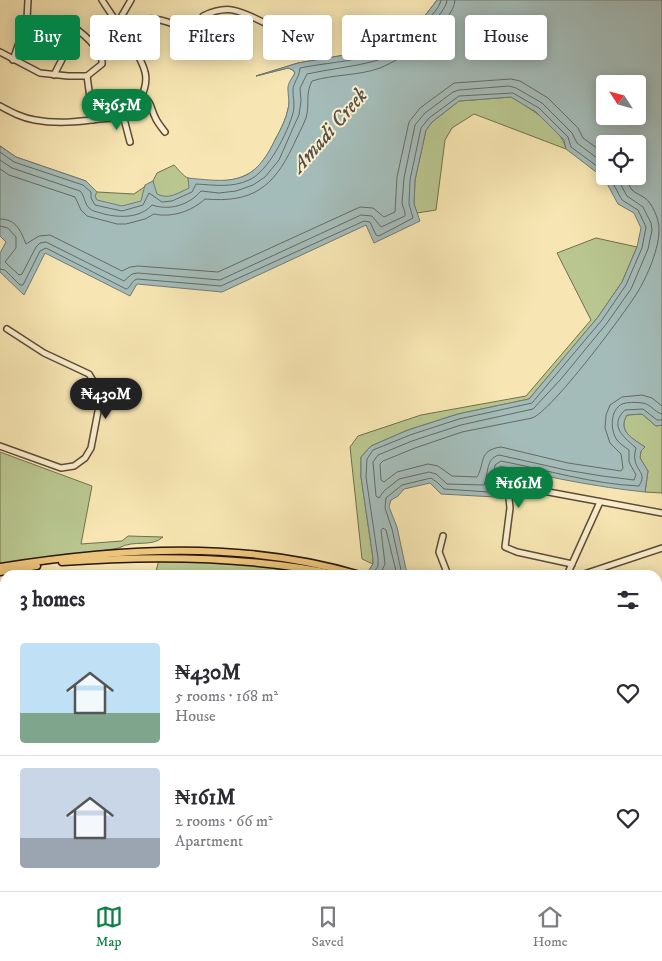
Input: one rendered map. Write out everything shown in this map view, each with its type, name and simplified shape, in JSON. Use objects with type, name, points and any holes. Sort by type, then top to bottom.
[{"type":"main road","points":[[0,567],[97,553],[175,550],[267,556],[327,570]]},
{"type":"main road","points":[[12,570],[62,562],[162,556],[267,563],[318,570]]},
{"type":"street","points":[[27,15],[28,0]]},
{"type":"street","points":[[102,0],[111,15]]},
{"type":"street","points":[[122,15],[131,0]]},
{"type":"street","points":[[160,22],[199,32],[203,16],[223,10],[232,10],[240,11],[263,22]]},
{"type":"street","points":[[0,52],[40,73],[87,76],[101,66],[103,60],[90,41],[80,33]]},
{"type":"street","points":[[13,60],[15,54]]},
{"type":"street","points":[[54,75],[62,60]]},
{"type":"street","points":[[0,106],[15,115],[35,120],[70,123],[123,116],[141,96],[145,84],[145,71],[140,60]]},
{"type":"street","points":[[87,76],[93,120]]},
{"type":"street","points":[[141,96],[150,103],[154,117],[164,132]]},
{"type":"street","points":[[123,116],[130,142]]},
{"type":"street","points":[[0,446],[61,468],[74,466],[85,458],[91,448],[100,401],[97,386],[89,374],[44,353],[7,329]]},
{"type":"street","points":[[572,564],[517,552],[505,547],[511,489],[516,486],[662,513]]},
{"type":"street","points":[[569,570],[600,502]]},
{"type":"street","points":[[443,536],[439,552],[446,570]]},
{"type":"street","points":[[597,570],[662,548]]},
{"type":"green space","points":[[437,0],[448,0],[432,15],[426,15]]},
{"type":"green space","points":[[342,55],[342,60],[383,60],[262,172],[148,214],[77,202],[0,146],[16,157],[86,181],[97,192],[134,194],[153,181],[157,173],[174,165],[186,177],[195,180],[220,181],[242,177],[250,173],[262,162],[272,147],[286,116],[289,103],[289,88],[295,73],[288,68],[256,76],[298,63],[332,60],[332,57]]},
{"type":"green space","points":[[511,97],[544,119],[558,133],[566,149],[474,114],[452,128],[445,140],[436,210],[417,213],[414,204],[415,180],[426,130],[432,122],[459,101]]},
{"type":"green space","points":[[596,238],[637,247],[622,282],[598,317],[529,399],[458,414],[408,430],[371,446],[361,457],[361,477],[373,564],[362,559],[350,447],[358,436],[421,415],[526,396],[591,320],[557,253]]},
{"type":"green space","points":[[642,414],[656,426],[662,425],[662,493],[645,492],[648,471],[640,458],[641,451],[645,447],[625,430],[624,421],[627,415]]},
{"type":"green space","points":[[0,452],[92,486],[81,544],[122,541],[128,536],[163,537],[148,543],[131,544],[119,548],[0,567]]},
{"type":"green space","points":[[159,560],[230,563],[284,570],[156,570]]},
{"type":"water","name":"Amadi Creek","points":[[437,0],[662,0],[662,425],[656,426],[642,414],[627,415],[624,421],[625,430],[628,434],[645,447],[641,451],[640,458],[648,471],[645,492],[572,481],[500,466],[495,497],[441,494],[430,483],[404,489],[391,500],[389,507],[397,527],[407,570],[369,570],[373,564],[373,558],[361,477],[361,457],[371,446],[408,430],[458,414],[529,399],[598,317],[622,282],[637,247],[641,228],[634,213],[618,204],[608,185],[646,185],[646,135],[596,135],[596,172],[566,149],[564,140],[536,112],[511,97],[459,101],[432,122],[426,130],[415,180],[414,204],[420,221],[374,243],[366,225],[222,292],[137,284],[130,296],[45,253],[24,295],[0,272],[0,253],[6,242],[0,236],[0,146],[16,157],[86,181],[97,192],[95,196],[97,200],[122,206],[141,201],[145,185],[153,181],[157,194],[166,196],[189,188],[188,178],[231,180],[251,172],[268,153],[286,116],[289,106],[288,86],[295,73],[288,68],[256,76],[298,63],[332,60],[332,57],[342,55],[342,60],[455,60],[455,15],[426,15]]}]
